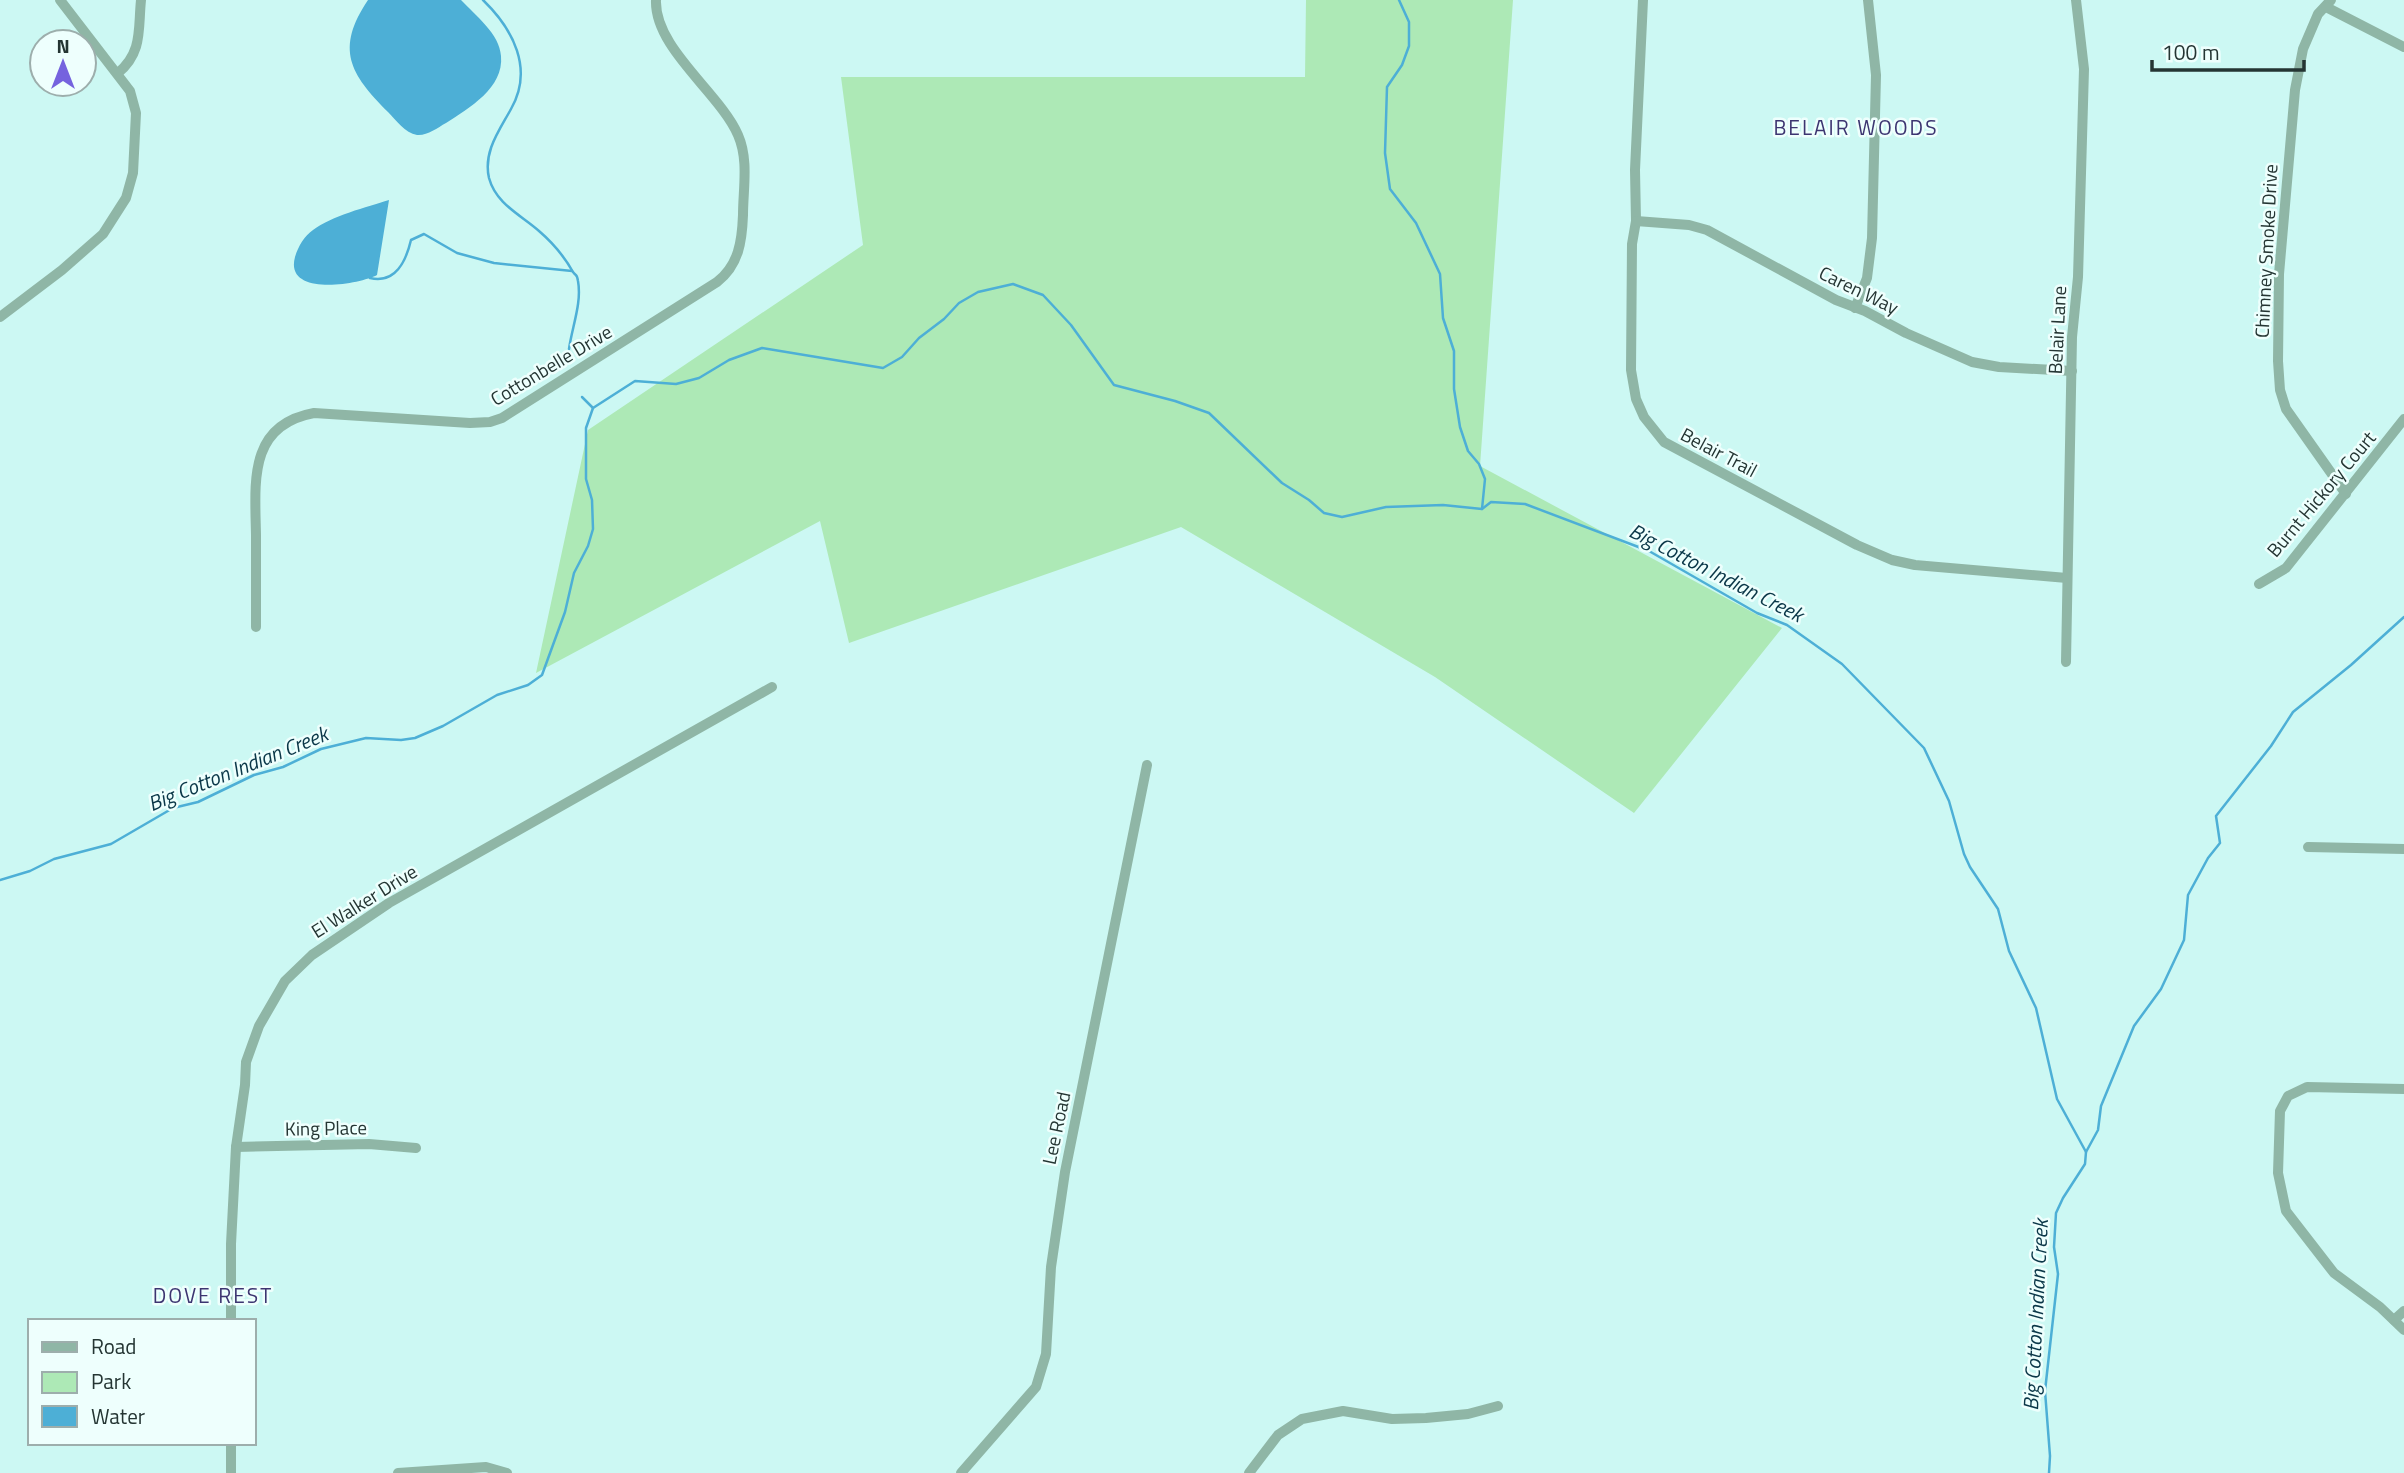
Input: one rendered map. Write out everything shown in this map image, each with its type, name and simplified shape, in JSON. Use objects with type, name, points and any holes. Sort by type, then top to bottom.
[{"type":"street","points":[[0,317],[103,234],[126,198],[134,169],[136,113],[130,91],[60,0]]},
{"type":"street","points":[[118,73],[130,62],[136,51],[141,0]]},
{"type":"street","name":"Cottonbelle Drive","points":[[256,627],[256,470],[264,448],[277,430],[299,417],[314,413],[470,423],[502,418],[717,282],[734,263],[742,230],[744,163],[741,143],[732,124],[666,35],[658,16],[656,0]]},
{"type":"street","name":"Belair Trail","points":[[1643,0],[1635,170],[1636,221],[1632,244],[1631,370],[1636,399],[1644,417],[1664,442],[1857,545],[1892,560],[1915,565],[2067,578]]},
{"type":"street","points":[[1855,307],[1867,278],[1872,238],[1876,75],[1868,0]]},
{"type":"street","name":"Belair Lane","points":[[2066,662],[2072,371],[2084,69],[2076,0]]},
{"type":"street","points":[[2329,3],[2404,47]]},
{"type":"street","name":"Chimney Smoke Drive","points":[[2329,3],[2318,14],[2303,49],[2295,90],[2279,274],[2278,361],[2280,390],[2286,409],[2346,494]]},
{"type":"street","name":"Caren Way","points":[[1636,221],[1689,225],[1707,230],[1836,300],[1972,362],[1999,367],[2072,371]]},
{"type":"street","name":"Burnt Hickory Court","points":[[2259,584],[2286,568],[2404,419]]},
{"type":"street","name":"El Walker Drive","points":[[231,1319],[230,1244],[236,1147],[246,1062],[259,1026],[285,981],[297,967],[389,903],[772,687]]},
{"type":"street","name":"Lee Road","points":[[961,1473],[1035,1387],[1046,1354],[1051,1267],[1065,1172],[1147,765]]},
{"type":"street","points":[[2308,847],[2404,849]]},
{"type":"street","points":[[2404,1089],[2307,1087],[2288,1096],[2280,1111],[2278,1174],[2286,1212],[2334,1273],[2380,1307],[2404,1330]]},
{"type":"street","name":"King Place","points":[[236,1147],[369,1144],[416,1148]]},
{"type":"street","points":[[2394,1320],[2404,1311]]},
{"type":"street","points":[[1250,1473],[1278,1435],[1302,1419],[1343,1411],[1392,1419],[1426,1418],[1468,1414],[1498,1406]]},
{"type":"street","points":[[231,1445],[231,1473]]},
{"type":"street","points":[[398,1473],[486,1467],[507,1473]]},
{"type":"green space","points":[[1306,0],[1513,0],[1480,466],[1782,628],[1634,813],[1435,677],[1181,527],[849,643],[820,521],[536,673],[588,430],[863,245],[841,77],[1305,77]]},
{"type":"water","points":[[368,0],[461,0],[486,25],[500,48],[497,78],[483,96],[455,117],[432,131],[413,134],[405,129],[364,85],[351,60],[352,33]]},
{"type":"water","points":[[389,200],[377,275],[355,282],[325,285],[300,278],[295,270],[295,257],[310,232],[339,216]]},
{"type":"waterway","points":[[483,0],[494,11],[511,37],[517,50],[521,79],[518,94],[490,151],[489,178],[503,202],[549,240],[577,276],[579,298],[569,349]]},
{"type":"waterway","points":[[1399,0],[1409,22],[1409,46],[1402,65],[1387,87],[1385,153],[1390,189],[1416,223],[1440,274],[1443,318],[1454,351],[1454,389],[1460,427],[1468,451],[1479,464],[1485,479],[1482,509]]},
{"type":"waterway","points":[[370,278],[387,278],[393,274],[403,263],[411,240],[424,234],[457,253],[494,263],[572,271]]},
{"type":"waterway","name":"Big Cotton Indian Creek","points":[[0,880],[30,871],[54,859],[111,844],[173,808],[198,802],[254,775],[283,767],[321,749],[366,738],[415,738],[443,726],[497,695],[528,685],[542,675],[565,612],[574,573],[588,546],[593,529],[592,500],[586,479],[586,428],[593,408],[635,381],[676,384],[699,378],[729,360],[762,348],[883,368],[902,357],[919,338],[944,319],[959,303],[978,292],[1013,284],[1043,295],[1071,325],[1114,385],[1209,413],[1282,483],[1324,513],[1342,517],[1386,507],[1443,505],[1482,509],[1491,502],[1525,504],[1649,551],[1757,613],[1787,625],[1842,664],[1924,748],[1949,801],[1964,854],[1998,909],[2009,951],[2036,1008],[2057,1099],[2086,1152],[2085,1164],[2056,1213],[2054,1247],[2058,1274],[2045,1391],[2049,1473]]},
{"type":"waterway","points":[[582,397],[593,408]]},
{"type":"waterway","points":[[2086,1152],[2098,1130],[2101,1106],[2134,1026],[2161,989],[2184,940],[2188,895],[2208,858],[2220,843],[2216,816],[2271,746],[2293,712],[2404,617]]},
{"type":"district","name":"BELAIR WOODS","points":[[1856,128]]},
{"type":"district","name":"DOVE REST","points":[[213,1296]]}]
